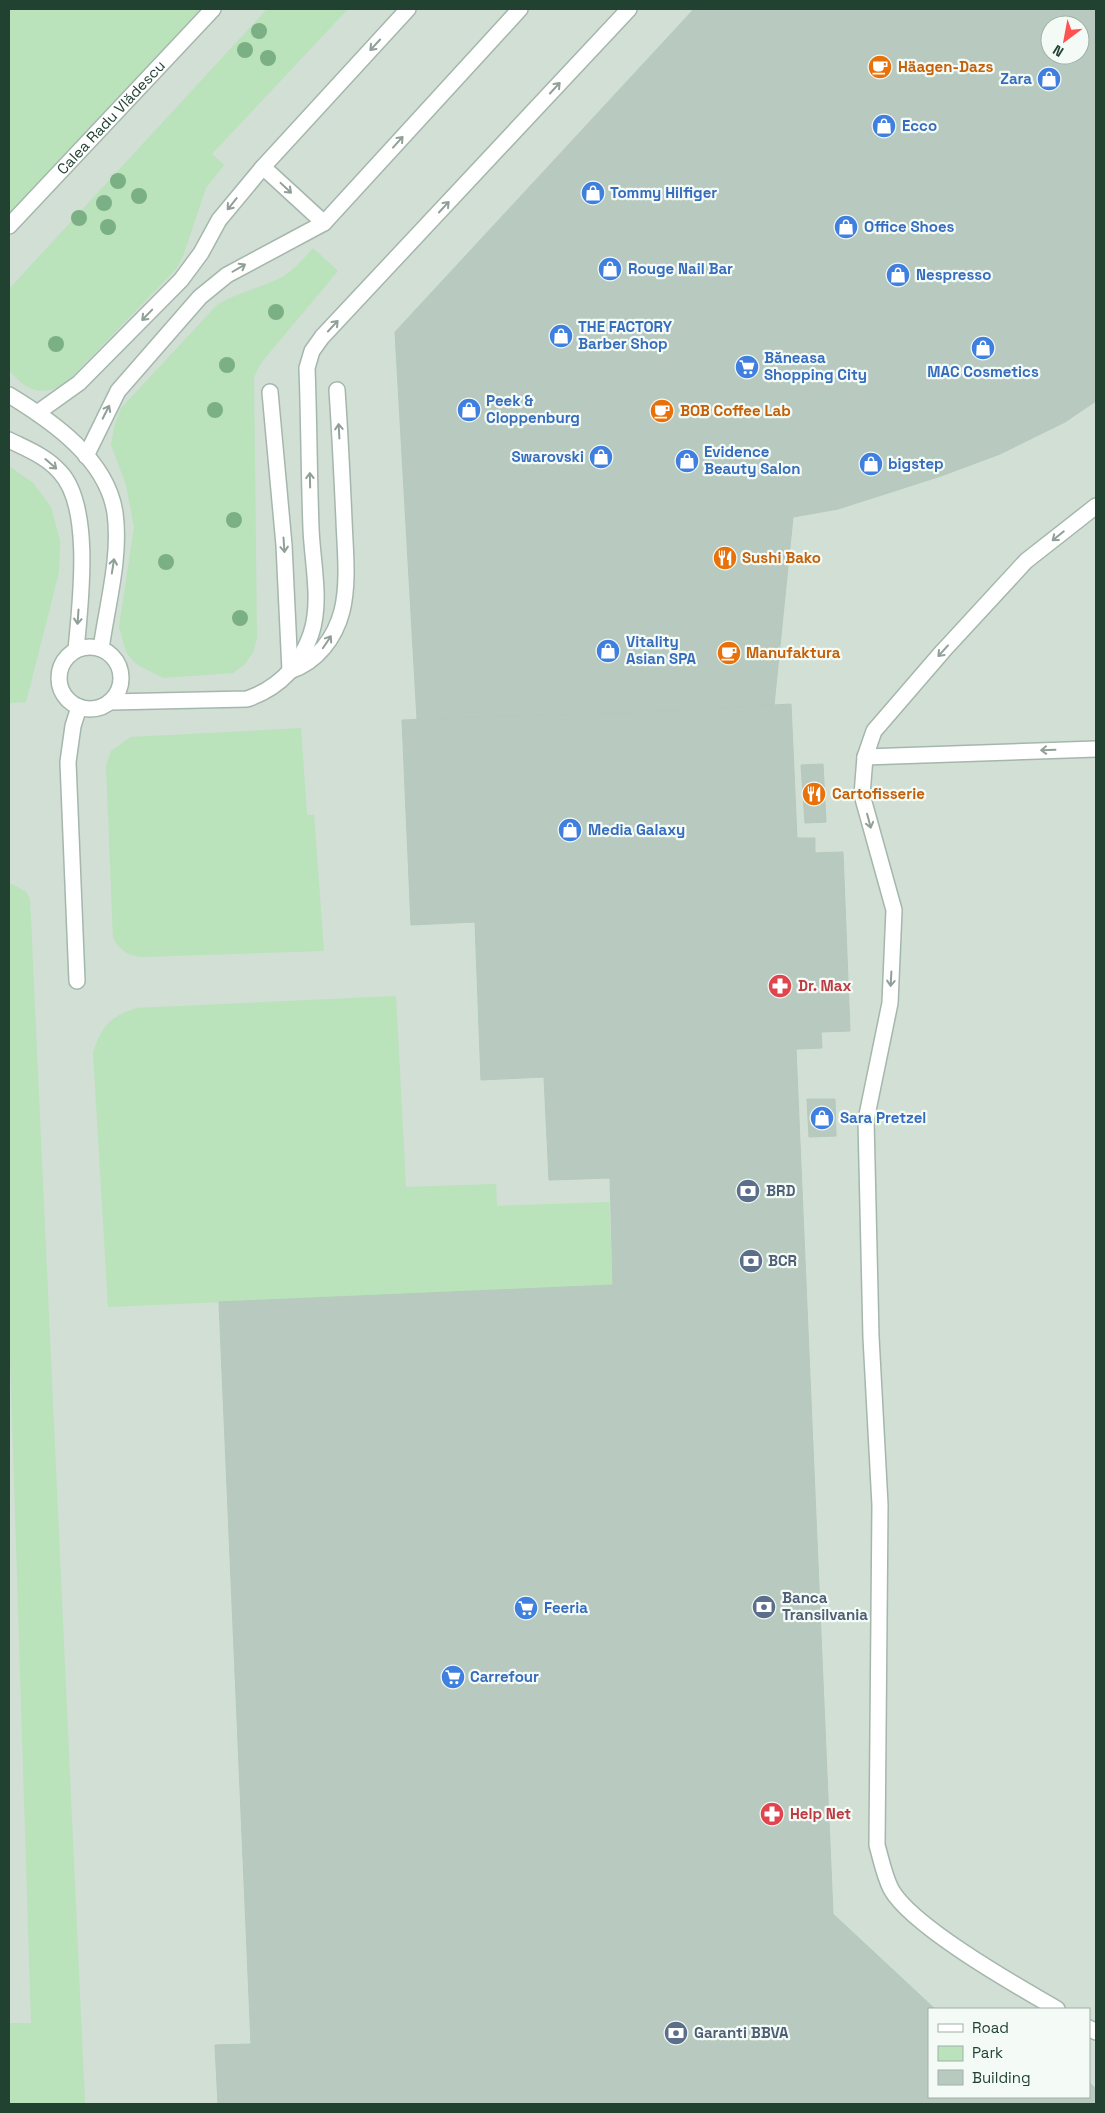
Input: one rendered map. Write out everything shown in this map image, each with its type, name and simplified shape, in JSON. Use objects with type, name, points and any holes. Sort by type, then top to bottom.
[{"type":"street","name":"Calea Radu Vlădescu","points":[[9,226],[213,9]]},
{"type":"street","points":[[37,413],[79,383],[181,280],[201,253],[219,220],[262,166],[408,9]]},
{"type":"street","points":[[86,456],[118,391],[200,297],[227,275],[324,223],[520,9]]},
{"type":"street","points":[[110,702],[120,683],[120,672],[110,654],[93,647],[76,650],[63,662],[59,679],[65,696],[79,707],[96,708],[110,702],[247,698],[264,693],[278,684],[290,671],[311,634],[316,611],[311,528],[307,368],[312,351],[322,337],[629,9]]},
{"type":"street","points":[[262,166],[324,223]]},
{"type":"street","points":[[290,671],[307,664],[325,646],[336,626],[343,603],[345,549],[337,390]]},
{"type":"street","points":[[270,392],[284,545],[290,671]]},
{"type":"street","points":[[9,394],[61,430],[86,456],[104,480],[115,512],[115,553],[101,649]]},
{"type":"street","points":[[9,440],[41,455],[55,467],[61,473],[74,497],[81,526],[82,556],[76,650]]},
{"type":"street","points":[[1055,2008],[1012,1983],[942,1936],[910,1910],[891,1890],[877,1845],[880,1505],[871,1337],[866,1120],[890,1003],[894,910],[862,795],[865,757],[874,732],[943,651],[1026,562],[1096,506]]},
{"type":"street","points":[[77,981],[68,762],[73,726],[79,707]]},
{"type":"street","points":[[865,757],[1096,749]]},
{"type":"shaded area","points":[[213,9],[1096,9],[1096,2104],[9,2104],[9,226]]},
{"type":"green space","points":[[9,9],[213,9],[9,226]]},
{"type":"green space","points":[[267,9],[348,9],[212,154],[224,165],[206,188],[183,256],[176,269],[63,386],[39,391],[27,386],[9,370],[9,289]]},
{"type":"green space","points":[[313,248],[338,271],[261,363],[254,377],[257,638],[253,652],[245,664],[233,673],[163,678],[136,664],[126,652],[119,627],[134,527],[126,485],[111,445],[114,427],[121,408],[217,305],[283,276],[297,265]]},
{"type":"green space","points":[[9,466],[33,483],[51,507],[60,541],[59,572],[26,702],[9,703]]},
{"type":"green space","points":[[301,728],[307,815],[314,815],[324,951],[143,957],[129,954],[122,949],[113,938],[106,765],[111,751],[131,737]]},
{"type":"green space","points":[[12,884],[26,892],[30,899],[85,2104],[9,2104],[9,2023],[31,2023],[9,1321],[9,885]]},
{"type":"green space","points":[[396,996],[406,1187],[496,1184],[497,1206],[609,1202],[613,1285],[108,1307],[93,1052],[100,1035],[108,1023],[120,1015],[137,1008]]},
{"type":"building","name":"Băneasa Shopping City","points":[[694,9],[1096,9],[1096,401],[1065,422],[1000,454],[941,476],[838,509],[793,517],[774,705],[672,711],[417,719],[395,332]]},
{"type":"building","name":"Feeria","points":[[791,704],[797,838],[815,838],[815,853],[843,852],[850,1031],[821,1032],[822,1048],[796,1049],[833,1914],[934,2008],[928,2008],[928,2098],[1090,2098],[1090,2083],[1096,2089],[1096,2104],[218,2104],[215,2045],[251,2044],[219,1302],[613,1285],[610,1178],[549,1180],[544,1077],[481,1080],[475,922],[411,925],[402,720],[672,711]]},
{"type":"building","name":"Cartofisserie","points":[[823,764],[826,822],[805,823],[801,765]]},
{"type":"building","name":"Sara Pretzel","points":[[807,1099],[835,1099],[836,1136],[809,1137]]},
{"type":"place","name":"Häagen-Dazs","points":[[880,67]]},
{"type":"place","name":"Zara","points":[[1049,79]]},
{"type":"place","name":"Ecco","points":[[884,126]]},
{"type":"place","name":"Tommy Hilfiger","points":[[593,193]]},
{"type":"place","name":"Office Shoes","points":[[846,227]]},
{"type":"place","name":"Rouge Nail Bar","points":[[610,269]]},
{"type":"place","name":"Nespresso","points":[[898,275]]},
{"type":"place","name":"THE FACTORY Barber Shop","points":[[561,336]]},
{"type":"place","name":"MAC Cosmetics","points":[[983,348]]},
{"type":"place","name":"Băneasa Shopping City","points":[[747,367]]},
{"type":"place","name":"Peek & Cloppenburg","points":[[469,410]]},
{"type":"place","name":"BOB Coffee Lab","points":[[662,411]]},
{"type":"place","name":"Swarovski","points":[[601,457]]},
{"type":"place","name":"Evidence Beauty Salon","points":[[687,461]]},
{"type":"place","name":"bigstep","points":[[871,464]]},
{"type":"place","name":"Sushi Bako","points":[[725,558]]},
{"type":"place","name":"Vitality Asian SPA","points":[[608,651]]},
{"type":"place","name":"Manufaktura","points":[[729,653]]},
{"type":"place","name":"Cartofisserie","points":[[814,794]]},
{"type":"place","name":"Media Galaxy","points":[[570,830]]},
{"type":"place","name":"Dr. Max","points":[[780,986]]},
{"type":"place","name":"Sara Pretzel","points":[[822,1118]]},
{"type":"place","name":"BRD","points":[[748,1191]]},
{"type":"place","name":"BCR","points":[[751,1261]]},
{"type":"place","name":"Banca Transilvania","points":[[764,1607]]},
{"type":"place","name":"Feeria","points":[[526,1608]]},
{"type":"place","name":"Carrefour","points":[[453,1677]]},
{"type":"place","name":"Help Net","points":[[772,1814]]},
{"type":"place","name":"Garanti BBVA","points":[[676,2033]]}]
